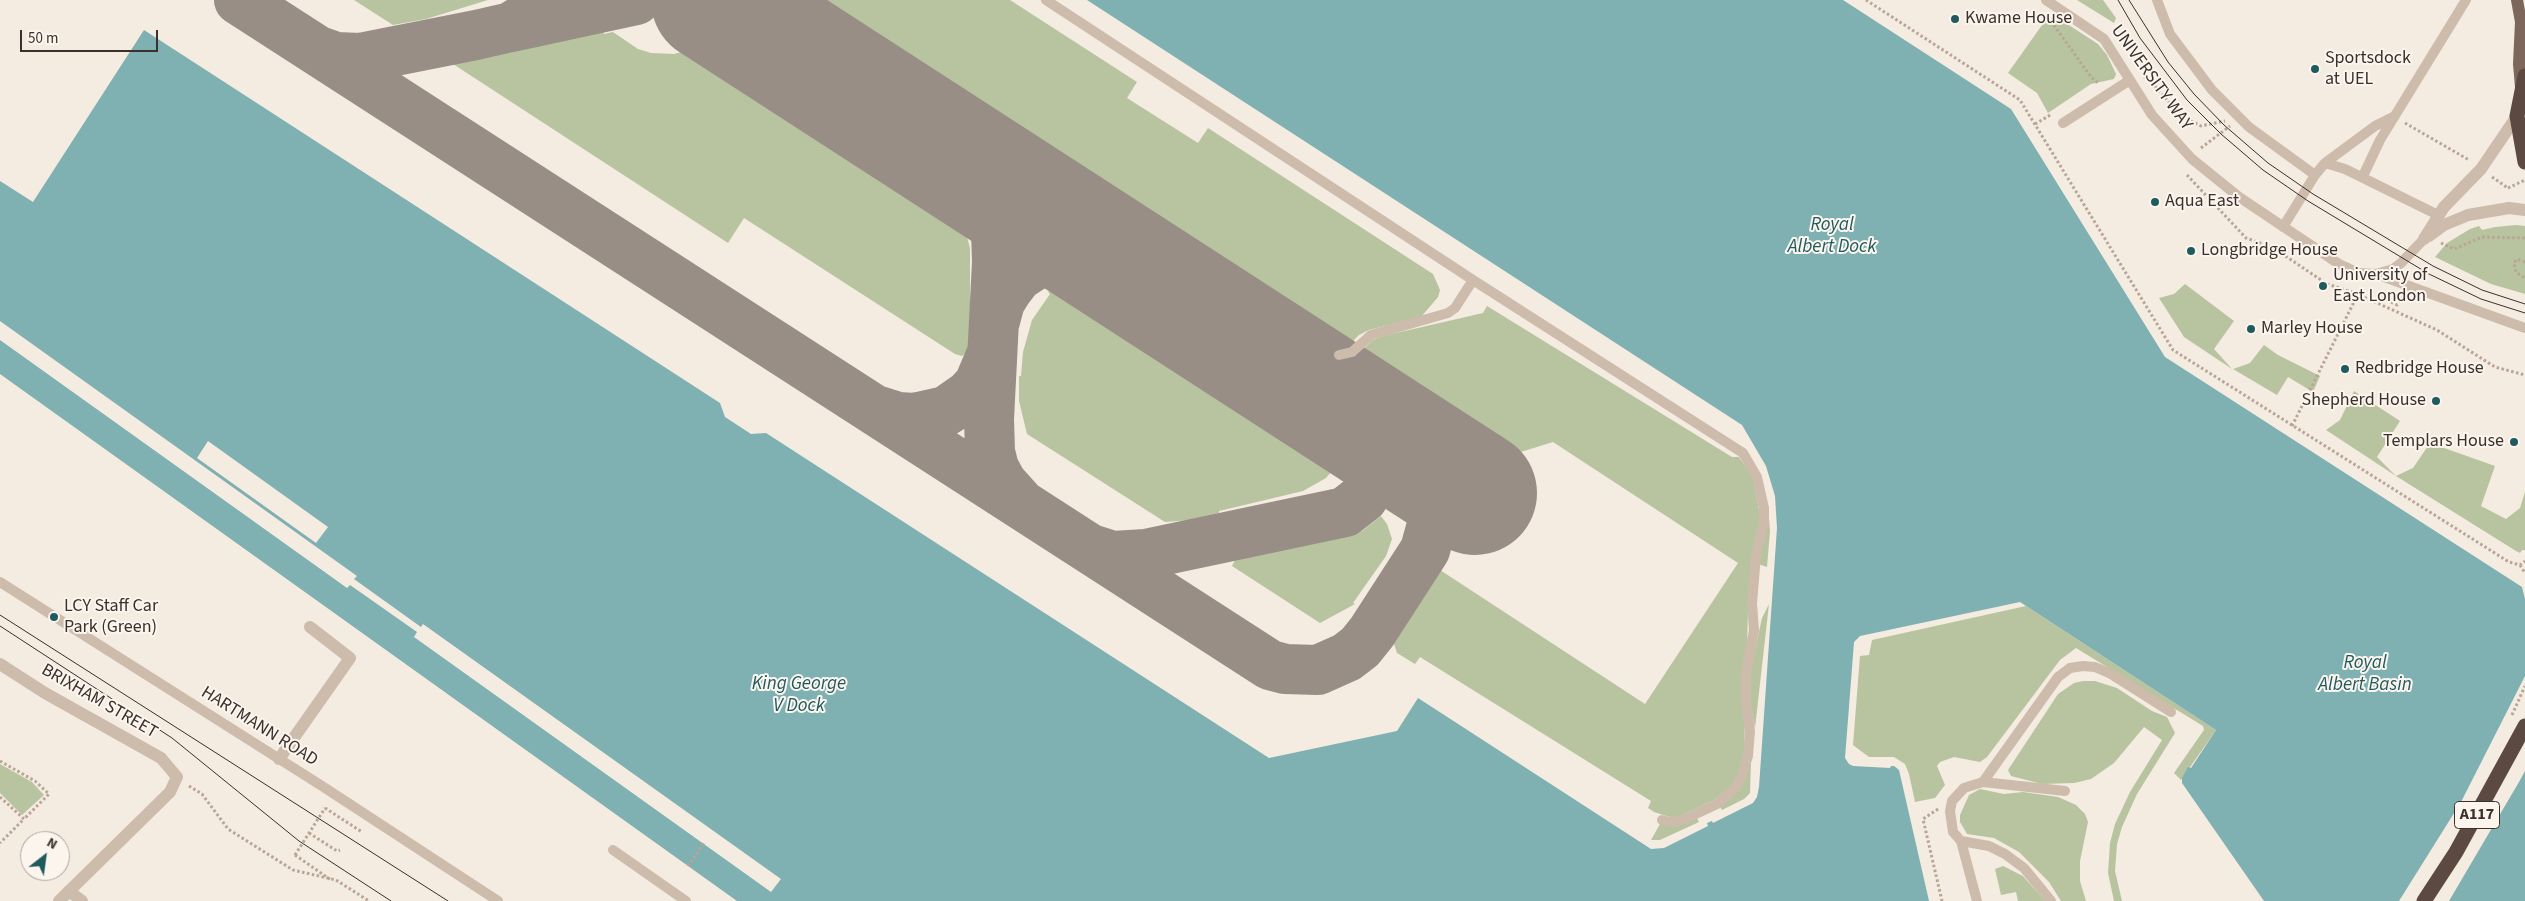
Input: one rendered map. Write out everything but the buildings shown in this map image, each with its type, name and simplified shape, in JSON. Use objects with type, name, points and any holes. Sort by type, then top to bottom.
[{"type":"highway","points":[[2523,82],[2517,116],[2525,162]]},
{"type":"highway","name":"A117","points":[[2424,901],[2456,852],[2525,726]]},
{"type":"main road","points":[[2517,0],[2521,22],[2519,64],[2523,82]]},
{"type":"street","points":[[2424,239],[2438,215],[2481,169],[2517,116]]},
{"type":"street","points":[[2424,239],[2444,225],[2468,215],[2509,208],[2525,210]]},
{"type":"street","points":[[279,759],[350,658],[310,627]]},
{"type":"street","name":"BRIXHAM STREET","points":[[0,664],[45,693],[161,758],[181,780]]},
{"type":"street","points":[[60,901],[181,780]]},
{"type":"street","points":[[69,891],[82,901]]},
{"type":"lane","points":[[1046,0],[1472,280],[1721,437],[1743,453],[1757,477],[1764,508],[1764,522],[1756,555],[1752,603],[1754,630],[1746,672],[1746,703],[1750,731],[1745,769],[1736,787],[1717,804],[1685,819],[1670,822],[1662,820]]},
{"type":"lane","name":"UNIVERSITY WAY","points":[[2046,0],[2104,39],[2152,115],[2192,159],[2225,187],[2283,227],[2340,264],[2359,273],[2376,274],[2525,328]]},
{"type":"lane","points":[[2157,0],[2170,34],[2212,90],[2249,127],[2315,175]]},
{"type":"lane","points":[[2362,176],[2394,116],[2466,0]]},
{"type":"lane","points":[[2063,123],[2130,80]]},
{"type":"lane","points":[[2283,227],[2315,175],[2325,163],[2375,126],[2394,116]]},
{"type":"lane","points":[[2325,163],[2362,176],[2438,215]]},
{"type":"lane","points":[[2376,274],[2397,266],[2424,239]]},
{"type":"lane","points":[[1339,355],[1352,352],[1363,340],[1376,333],[1429,320],[1448,313],[1455,308],[1472,280]]},
{"type":"lane","name":"HARTMANN ROAD","points":[[0,582],[498,901]]},
{"type":"lane","points":[[1983,782],[2058,678],[2070,668],[2095,667],[2110,674],[2170,712]]},
{"type":"lane","points":[[1977,901],[1961,841],[1953,832],[1950,822],[1952,801],[1964,788],[1983,782],[2065,791]]},
{"type":"lane","points":[[1961,841],[1989,846],[2005,854],[2024,868],[2051,901]]},
{"type":"lane","points":[[614,850],[686,901]]},
{"type":"path","points":[[1866,0],[2020,100],[2173,350],[2509,562],[2520,565],[2525,573]]},
{"type":"path","points":[[2055,16],[2051,21],[2091,77],[2099,84]]},
{"type":"path","points":[[2142,75],[2149,79],[2181,116],[2200,126],[2240,118]]},
{"type":"path","points":[[2394,116],[2469,160]]},
{"type":"path","points":[[2202,146],[2240,118]]},
{"type":"path","points":[[2488,174],[2508,188],[2525,180]]},
{"type":"path","points":[[2441,243],[2454,249],[2482,237],[2525,238]]},
{"type":"path","points":[[2525,262],[2517,259],[2514,263],[2516,272],[2525,278]]},
{"type":"path","points":[[2292,426],[2353,304],[2355,293]]},
{"type":"path","points":[[2376,302],[2379,296],[2394,303]]},
{"type":"path","points":[[2520,565],[2525,561]]},
{"type":"path","points":[[0,761],[35,781],[49,794],[0,844]]},
{"type":"path","points":[[181,780],[202,794],[228,829],[293,870],[332,881],[336,880],[369,901]]},
{"type":"path","points":[[0,797],[24,819]]},
{"type":"path","points":[[332,881],[295,855],[325,808],[362,832]]},
{"type":"path","points":[[1938,808],[1923,819],[1942,901]]},
{"type":"path","points":[[309,833],[337,851],[340,850]]},
{"type":"path","points":[[688,866],[704,843]]},
{"type":"green space","points":[[354,0],[488,0],[426,19],[393,25]]},
{"type":"green space","points":[[805,0],[1010,0],[1137,82],[1127,98],[1198,143],[1208,128],[1433,274],[1440,290],[1438,297],[1421,317],[1369,330],[1359,335],[1346,348]]},
{"type":"green space","points":[[2077,0],[2103,0],[2116,18],[2114,23]]},
{"type":"green space","points":[[2047,18],[2061,20],[2098,44],[2107,55],[2116,74],[2114,79],[2091,84],[2048,113],[2037,93],[2008,73]]},
{"type":"green space","points":[[603,31],[604,34],[613,32],[638,49],[651,53],[674,54],[696,48],[954,214],[963,223],[970,248],[970,345],[968,352],[962,356],[955,354],[744,218],[728,243],[453,64]]},
{"type":"green space","points":[[2516,225],[2525,226],[2525,294],[2491,284],[2435,257],[2447,243],[2470,229],[2479,226],[2482,230]]},
{"type":"green space","points":[[2185,284],[2234,321],[2214,349],[2232,369],[2184,337],[2159,298],[2174,294]]},
{"type":"green space","points":[[1061,285],[1337,465],[1326,478],[1303,491],[1219,511],[1219,513],[1191,520],[1165,522],[1027,434],[1019,401],[1019,376],[1021,376],[1023,352],[1032,320],[1050,294],[1048,292]]},
{"type":"green space","points":[[1487,306],[1732,457],[1739,457],[1753,478],[1761,520],[1748,609],[1744,754],[1737,777],[1731,786],[1714,800],[1680,816],[1670,817],[1654,812],[1648,808],[1651,801],[1420,657],[1415,664],[1397,653],[1393,641],[1440,570],[1645,704],[1738,563],[1553,442],[1511,455],[1357,355],[1373,340],[1383,336],[1483,313]]},
{"type":"green space","points":[[2264,345],[2278,355],[2320,376],[2313,392],[2288,377],[2277,395],[2233,369],[2250,363]]},
{"type":"green space","points":[[2354,391],[2400,421],[2377,457],[2396,476],[2326,430],[2340,420]]},
{"type":"green space","points":[[2430,443],[2495,466],[2481,506],[2506,519],[2520,508],[2525,492],[2525,550],[2522,550],[2520,553],[2516,551],[2396,476],[2413,468]]},
{"type":"green space","points":[[1381,516],[1387,524],[1392,539],[1386,556],[1353,603],[1355,604],[1320,623],[1232,566],[1235,560],[1362,531]]},
{"type":"green space","points":[[1769,518],[1770,531],[1767,567],[1758,564]]},
{"type":"green space","points":[[1769,604],[1755,728],[1750,703],[1750,673],[1762,618]]},
{"type":"green space","points":[[2026,606],[2216,730],[2181,780],[2174,773],[2204,730],[2203,726],[2076,648],[2060,660],[1987,757],[1980,762],[1954,757],[1940,762],[1937,766],[1945,785],[1935,798],[1915,802],[1905,764],[1894,757],[1869,757],[1853,745],[1860,656],[1869,655],[1872,640]]},
{"type":"green space","points":[[2095,681],[2117,688],[2152,711],[2167,717],[2175,733],[2137,794],[2122,827],[2117,844],[2115,871],[2122,901],[2114,901],[2108,873],[2110,843],[2115,824],[2130,792],[2162,740],[2144,727],[2114,763],[2091,779],[2074,783],[2042,784],[2011,776],[2008,770],[2058,694],[2074,683]]},
{"type":"green space","points":[[1751,762],[1750,793],[1744,799],[1722,810],[1720,807],[1741,788]]},
{"type":"green space","points":[[0,764],[32,782],[44,795],[22,815],[0,793]]},
{"type":"green space","points":[[1980,789],[2004,794],[2023,792],[2058,797],[2076,805],[2085,814],[2088,822],[2080,861],[2080,881],[2086,901],[2061,901],[2049,882],[2019,852],[1994,838],[1967,834],[1960,822],[1960,815],[1969,795]]},
{"type":"green space","points":[[1697,818],[1699,822],[1660,840],[1651,840],[1660,824]]},
{"type":"green space","points":[[2003,866],[2023,876],[2045,901],[2018,901],[2016,892],[2001,895],[1995,869]]},
{"type":"water","points":[[1087,0],[1843,0],[2011,109],[2165,357],[2522,587],[2525,599],[2525,901],[2264,901],[2182,783],[2182,778],[2188,767],[2191,768],[2216,730],[2020,602],[1860,636],[1854,642],[1845,758],[1853,766],[1890,768],[1894,766],[1899,770],[1929,901],[737,901],[0,374],[0,181],[33,202],[144,30],[720,403],[725,417],[751,434],[766,433],[1269,758],[1397,731],[1418,698],[1651,849],[1664,848],[1708,826],[1707,823],[1712,821],[1713,823],[1753,803],[1757,797],[1759,787],[1777,528],[1775,496],[1766,466],[1742,425]]},
{"type":"pier","points":[[0,321],[357,576],[354,579],[421,627],[423,624],[781,879],[771,892],[414,637],[417,632],[350,585],[347,588],[0,340]]},
{"type":"pier","points":[[208,441],[328,527],[316,543],[197,458]]},
{"type":"pier","points":[[2525,676],[2525,771],[2519,782],[2449,901],[2399,901],[2461,802]]},
{"type":"taxiway","points":[[239,0],[1270,665],[1285,669],[1318,670],[1347,657],[1360,647],[1372,632],[1425,550],[1433,521],[1431,493],[1418,466],[1396,442]]},
{"type":"taxiway","points":[[319,51],[336,57],[360,58],[476,35],[511,27],[527,17],[545,0]]},
{"type":"taxiway","points":[[511,27],[636,0]]},
{"type":"taxiway","points":[[707,0],[728,9]]},
{"type":"taxiway","points":[[943,149],[978,187],[986,200],[996,231],[997,262],[989,419],[990,452],[994,468],[1002,483],[1019,502]]},
{"type":"taxiway","points":[[995,321],[1000,302],[1008,289],[1018,276],[1041,261],[1069,253],[1085,254],[1120,263]]},
{"type":"taxiway","points":[[876,410],[898,417],[915,418],[946,411],[969,395],[979,384],[992,353]]},
{"type":"taxiway","points":[[1091,549],[1113,556],[1146,554],[1345,512],[1363,498],[1374,480],[1376,471],[1374,443],[1357,417]]},
{"type":"runway","points":[[713,0],[1475,493]]},
{"type":"tram line","points":[[2118,0],[2140,38],[2187,100],[2221,134],[2263,170],[2308,201],[2429,274],[2481,299],[2525,313]]},
{"type":"tram line","points":[[2129,0],[2168,62],[2194,94],[2224,125],[2268,163],[2313,194],[2433,266],[2482,290],[2525,304]]},
{"type":"tram line","points":[[0,615],[448,901]]},
{"type":"tram line","points":[[0,626],[172,738],[299,841],[391,901]]},
{"type":"place","name":"Kwame House","points":[[1955,19]]},
{"type":"place","name":"Sportsdock at UEL","points":[[2315,69]]},
{"type":"place","name":"Aqua East","points":[[2155,202]]},
{"type":"place","name":"Longbridge House","points":[[2191,251]]},
{"type":"place","name":"University of East London","points":[[2323,286]]},
{"type":"place","name":"Marley House","points":[[2251,329]]},
{"type":"place","name":"Redbridge House","points":[[2345,369]]},
{"type":"place","name":"Shepherd House","points":[[2436,401]]},
{"type":"place","name":"Templars House","points":[[2514,442]]},
{"type":"place","name":"LCY Staff Car Park (Green)","points":[[54,617]]},
{"type":"water label","name":"Royal Albert Dock","points":[[1832,237]]},
{"type":"water label","name":"Royal Albert Basin","points":[[2365,675]]},
{"type":"water label","name":"King George V Dock","points":[[799,696]]}]
